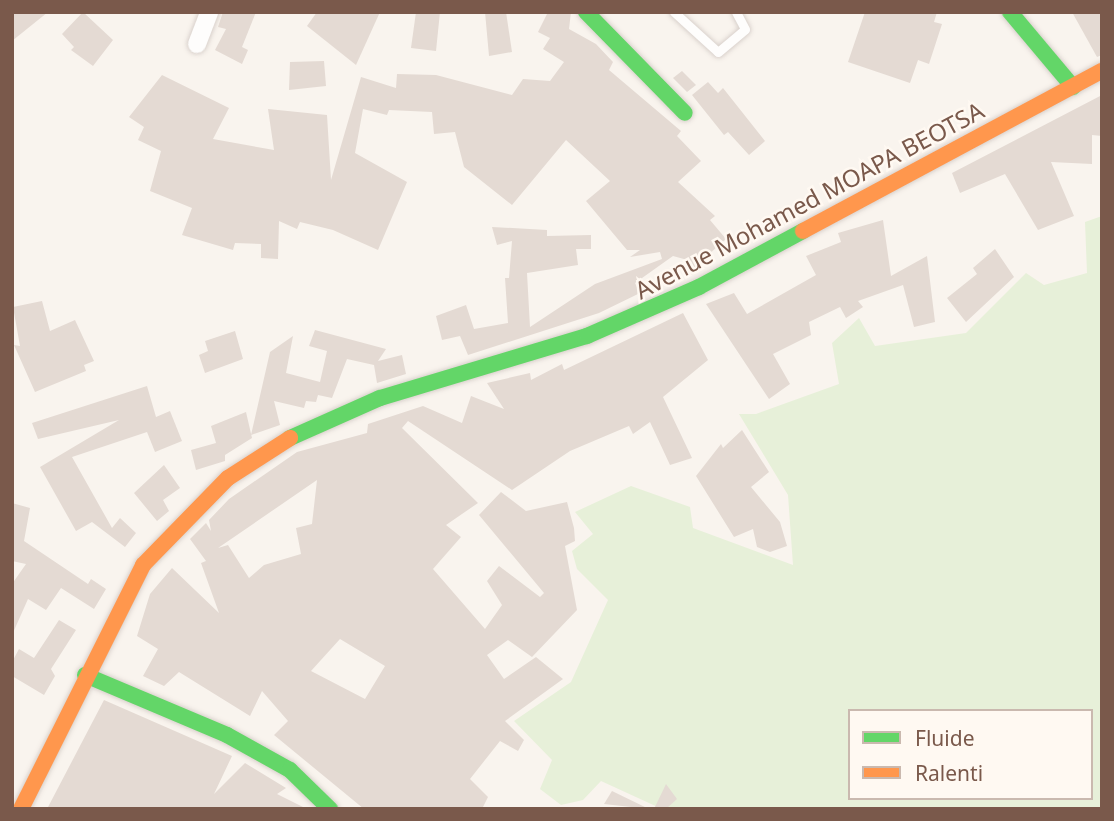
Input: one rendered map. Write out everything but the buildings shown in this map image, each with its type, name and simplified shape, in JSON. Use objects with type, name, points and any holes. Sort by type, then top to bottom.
[{"type":"main road","points":[[586,12],[685,113]]},
{"type":"main road","points":[[1010,12],[1073,87]]},
{"type":"main road","name":"Avenue Mohamed MOAPA BEOTSA","points":[[21,808],[144,565],[228,478],[277,444],[380,398],[587,336],[668,301],[1102,71]]},
{"type":"main road","points":[[86,675],[270,758],[290,770],[330,809]]},
{"type":"street","points":[[197,44],[209,12]]},
{"type":"street","points":[[12,802],[21,808]]},
{"type":"lane","points":[[674,12],[718,52],[745,29],[736,12]]},
{"type":"green space","points":[[1102,216],[1102,809],[662,809],[601,781],[583,800],[561,805],[540,789],[552,760],[514,721],[571,682],[608,600],[577,569],[572,551],[593,534],[575,512],[631,486],[690,507],[693,528],[793,565],[788,495],[739,414],[756,414],[839,384],[832,343],[859,318],[875,346],[966,333],[1026,273],[1044,285],[1087,273],[1085,222]]},
{"type":"traffic: fast","points":[[586,12],[685,113]]},
{"type":"traffic: fast","points":[[1010,12],[1073,87]]},
{"type":"traffic: fast","points":[[290,438],[380,398],[587,336],[699,287],[803,231]]},
{"type":"traffic: fast","points":[[85,675],[227,735],[290,770],[330,809]]},
{"type":"traffic: slow","points":[[803,231],[1102,71]]},
{"type":"traffic: slow","points":[[21,809],[143,565],[228,478],[290,438]]}]
